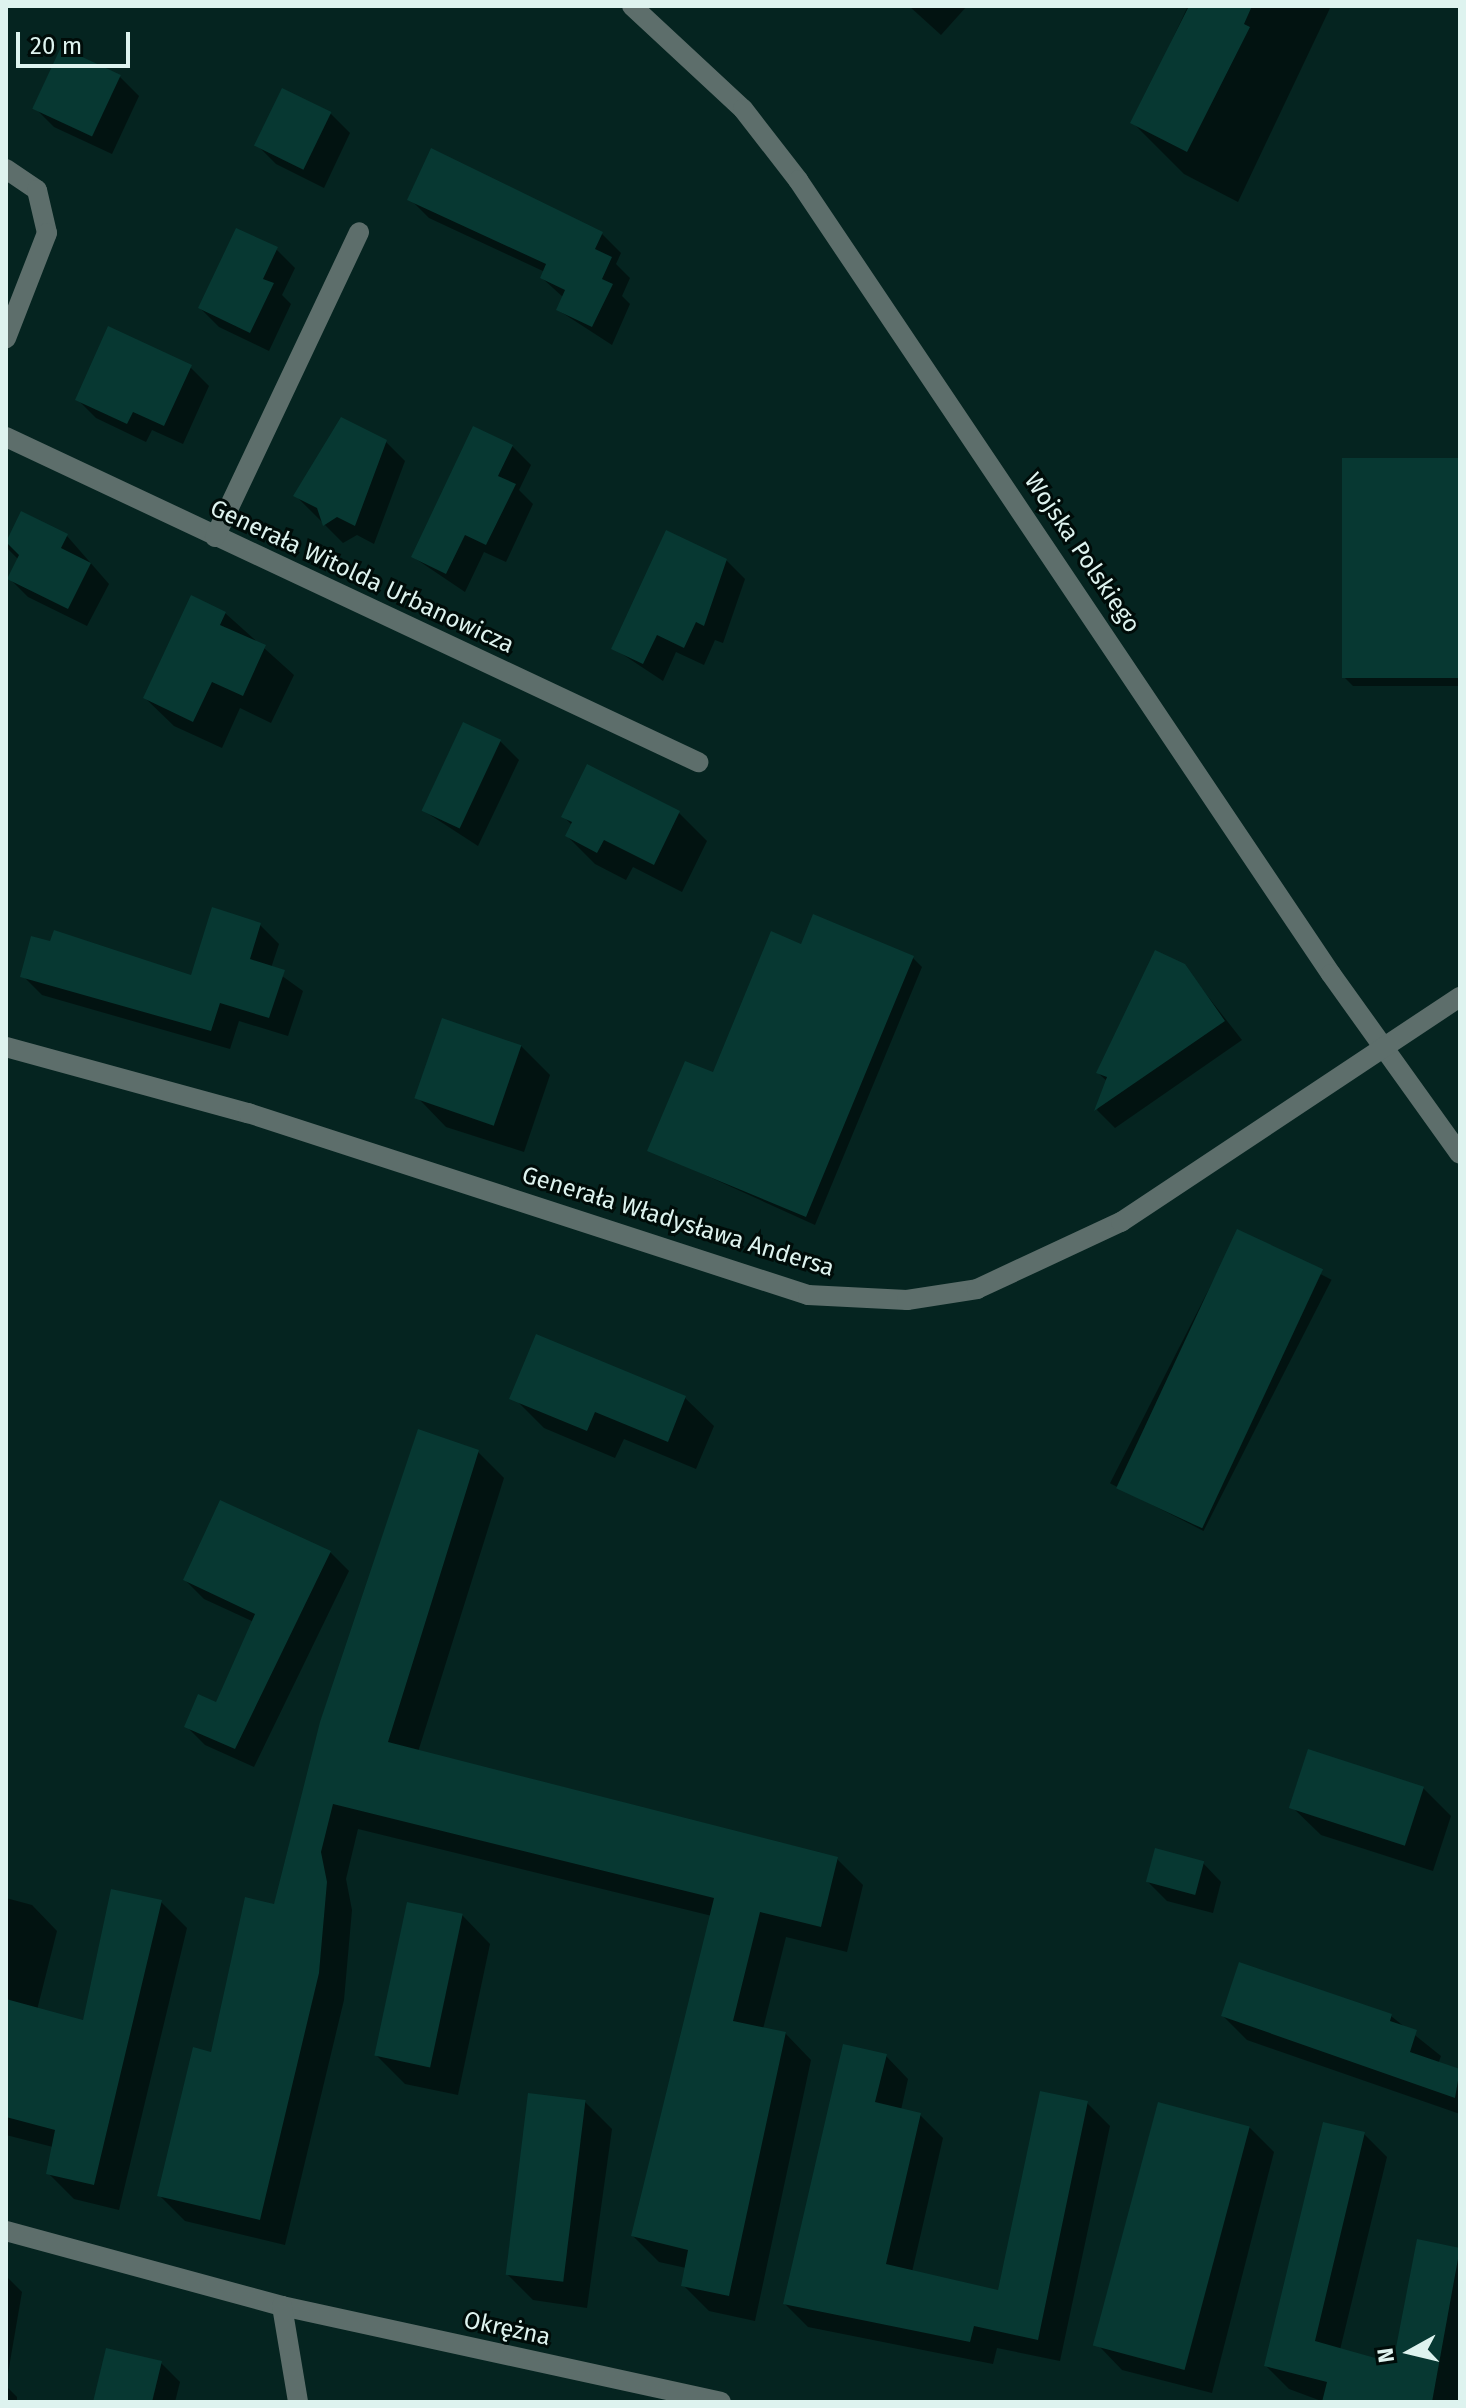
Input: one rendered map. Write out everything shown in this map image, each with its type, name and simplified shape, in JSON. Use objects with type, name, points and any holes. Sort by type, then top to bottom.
[{"type":"street","name":"Wojska Polskiego","points":[[632,6],[743,109],[798,180],[1383,1047],[1460,1154]]},
{"type":"street","points":[[6,169],[37,190],[47,233],[6,338]]},
{"type":"street","points":[[215,537],[359,232]]},
{"type":"street","name":"Generała Witolda Urbanowicza","points":[[6,437],[698,762]]},
{"type":"street","name":"Generała Władysława Andersa","points":[[6,1047],[248,1113],[808,1295],[855,1300],[977,1289],[1039,1266],[1121,1222],[1460,997]]},
{"type":"street","name":"Okrężna","points":[[6,2231],[282,2306],[721,2402]]},
{"type":"street","points":[[282,2306],[298,2402]]},
{"type":"building","points":[[1189,6],[1252,6],[1244,24],[1250,27],[1187,152],[1130,123]]},
{"type":"building","points":[[61,47],[121,75],[92,137],[32,109]]},
{"type":"building","points":[[282,88],[331,112],[303,170],[254,146]]},
{"type":"building","points":[[431,148],[603,232],[595,249],[612,257],[602,279],[613,284],[592,327],[556,310],[565,290],[540,278],[546,264],[407,200]]},
{"type":"building","points":[[236,228],[278,247],[263,279],[274,283],[250,333],[198,308]]},
{"type":"building","points":[[108,326],[192,365],[164,426],[133,412],[127,424],[75,400]]},
{"type":"building","points":[[341,417],[387,440],[355,526],[337,517],[323,526],[317,508],[293,496]]},
{"type":"building","points":[[473,426],[513,445],[498,476],[516,484],[486,545],[465,535],[446,574],[411,557]]},
{"type":"building","points":[[1342,458],[1460,458],[1460,678],[1342,678]]},
{"type":"building","points":[[21,511],[68,534],[61,548],[91,563],[68,609],[7,579],[19,555],[6,542]]},
{"type":"building","points":[[666,530],[727,559],[704,626],[696,622],[684,648],[657,635],[643,664],[611,649]]},
{"type":"building","points":[[191,595],[226,612],[220,625],[266,645],[243,696],[212,682],[193,722],[143,698]]},
{"type":"building","points":[[463,722],[501,740],[460,829],[422,811]]},
{"type":"building","points":[[587,764],[680,811],[654,865],[604,840],[597,853],[565,836],[572,822],[561,817]]},
{"type":"building","points":[[212,907],[261,923],[250,959],[285,970],[269,1018],[220,1003],[211,1031],[20,977],[31,936],[50,941],[54,930],[191,975]]},
{"type":"building","points":[[813,914],[914,956],[806,1217],[647,1151],[685,1061],[713,1072],[771,931],[801,944]]},
{"type":"building","points":[[1155,950],[1185,964],[1225,1021],[1094,1111],[1107,1077],[1096,1073]]},
{"type":"building","points":[[442,1018],[521,1045],[494,1126],[414,1098]]},
{"type":"building","points":[[1237,1229],[1323,1269],[1202,1528],[1116,1488]]},
{"type":"building","points":[[536,1334],[686,1396],[668,1442],[595,1412],[587,1431],[509,1399]]},
{"type":"building","points":[[418,1429],[479,1450],[388,1742],[838,1857],[821,1927],[760,1912],[733,2021],[786,2032],[729,2296],[681,2286],[688,2250],[631,2236],[714,1898],[333,1804],[321,1852],[327,1882],[319,1973],[260,2220],[157,2196],[193,2047],[211,2052],[245,1897],[274,1904],[320,1722]]},
{"type":"building","points":[[220,1500],[331,1551],[235,1749],[184,1727],[198,1694],[216,1702],[255,1614],[183,1580]]},
{"type":"building","points":[[1308,1749],[1424,1787],[1405,1846],[1289,1808]]},
{"type":"building","points":[[1155,1848],[1204,1861],[1195,1895],[1146,1882]]},
{"type":"building","points":[[111,1889],[162,1900],[94,2185],[46,2174],[55,2130],[6,2117],[6,1999],[83,2020]]},
{"type":"building","points":[[407,1902],[463,1914],[430,2067],[374,2056]]},
{"type":"building","points":[[1239,1962],[1392,2014],[1390,2021],[1417,2030],[1410,2052],[1460,2069],[1455,2098],[1221,2016]]},
{"type":"building","points":[[843,2044],[887,2054],[875,2102],[921,2113],[886,2264],[998,2290],[1040,2091],[1088,2101],[1038,2340],[974,2326],[970,2342],[783,2304]]},
{"type":"building","points":[[528,2093],[586,2100],[563,2282],[506,2275]]},
{"type":"building","points":[[1158,2102],[1250,2127],[1185,2370],[1093,2345]]},
{"type":"building","points":[[1323,2122],[1365,2132],[1315,2341],[1393,2363],[1417,2239],[1460,2248],[1432,2402],[1322,2402],[1327,2382],[1264,2366]]},
{"type":"building","points":[[106,2348],[162,2361],[152,2402],[93,2402]]}]
